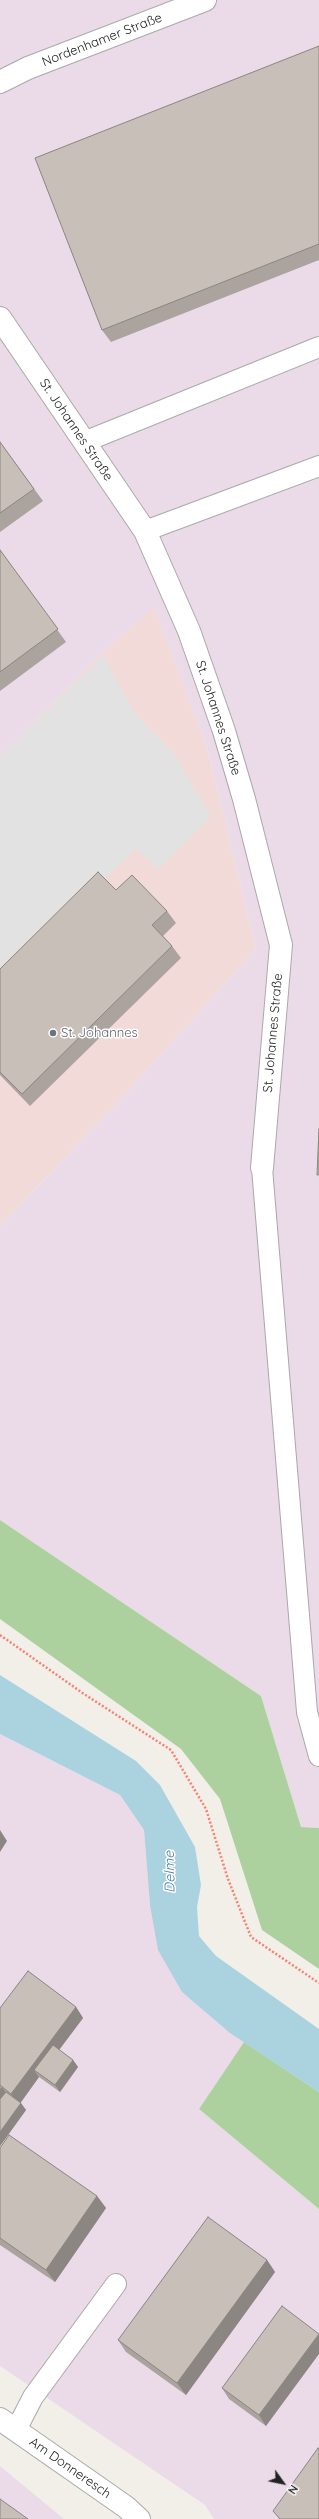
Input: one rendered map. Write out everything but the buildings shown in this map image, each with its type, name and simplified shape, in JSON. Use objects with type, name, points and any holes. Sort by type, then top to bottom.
[{"type":"street","name":"Nordenhamer Straße","points":[[0,82],[28,68],[205,0]]},
{"type":"street","name":"St. Johannes Straße","points":[[0,318],[145,531],[189,631],[224,731],[244,799],[281,945],[262,1168]]},
{"type":"street","name":"Am Donneresch","points":[[8,2424],[126,2507],[139,2519]]},
{"type":"lane","points":[[84,442],[319,347]]},
{"type":"lane","points":[[145,531],[319,466]]},
{"type":"lane","points":[[262,1168],[307,1712],[319,1756]]},
{"type":"lane","points":[[8,2424],[33,2397],[116,2284]]},
{"type":"path","points":[[0,1635],[84,1694],[171,1750],[206,1809],[228,1879],[251,1936],[319,1983]]},
{"type":"shaded area","points":[[0,0],[319,0],[319,1828],[301,1827],[261,1696],[0,1520],[0,1226],[121,1099],[256,949],[207,748],[154,607],[103,652],[0,757]]},
{"type":"shaded area","points":[[154,606],[207,748],[256,949],[121,1099],[0,1226],[0,757],[103,652]]},
{"type":"shaded area","points":[[103,655],[134,712],[174,754],[211,816],[158,869],[136,848],[0,983],[0,758]]},
{"type":"shaded area","points":[[0,1734],[120,1795],[144,1830],[150,1905],[182,1992],[244,2042],[199,2109],[319,2209],[319,2519],[214,2519],[205,2505],[0,2366]]},
{"type":"shaded area","points":[[0,2466],[64,2519],[0,2519]]},
{"type":"green space","points":[[0,1520],[261,1696],[301,1827],[319,1828],[319,1969],[262,1930],[220,1799],[181,1749],[0,1619]]},
{"type":"green space","points":[[244,2042],[319,2092],[319,2209],[199,2109]]},
{"type":"water","name":"Delme","points":[[0,1675],[136,1761],[160,1785],[195,1847],[201,1885],[197,1907],[199,1936],[216,1956],[319,2029],[319,2092],[230,2033],[182,1992],[158,1950],[150,1905],[144,1830],[120,1795],[0,1734]]},
{"type":"place","name":"St. Johannes","points":[[53,1033]]}]
